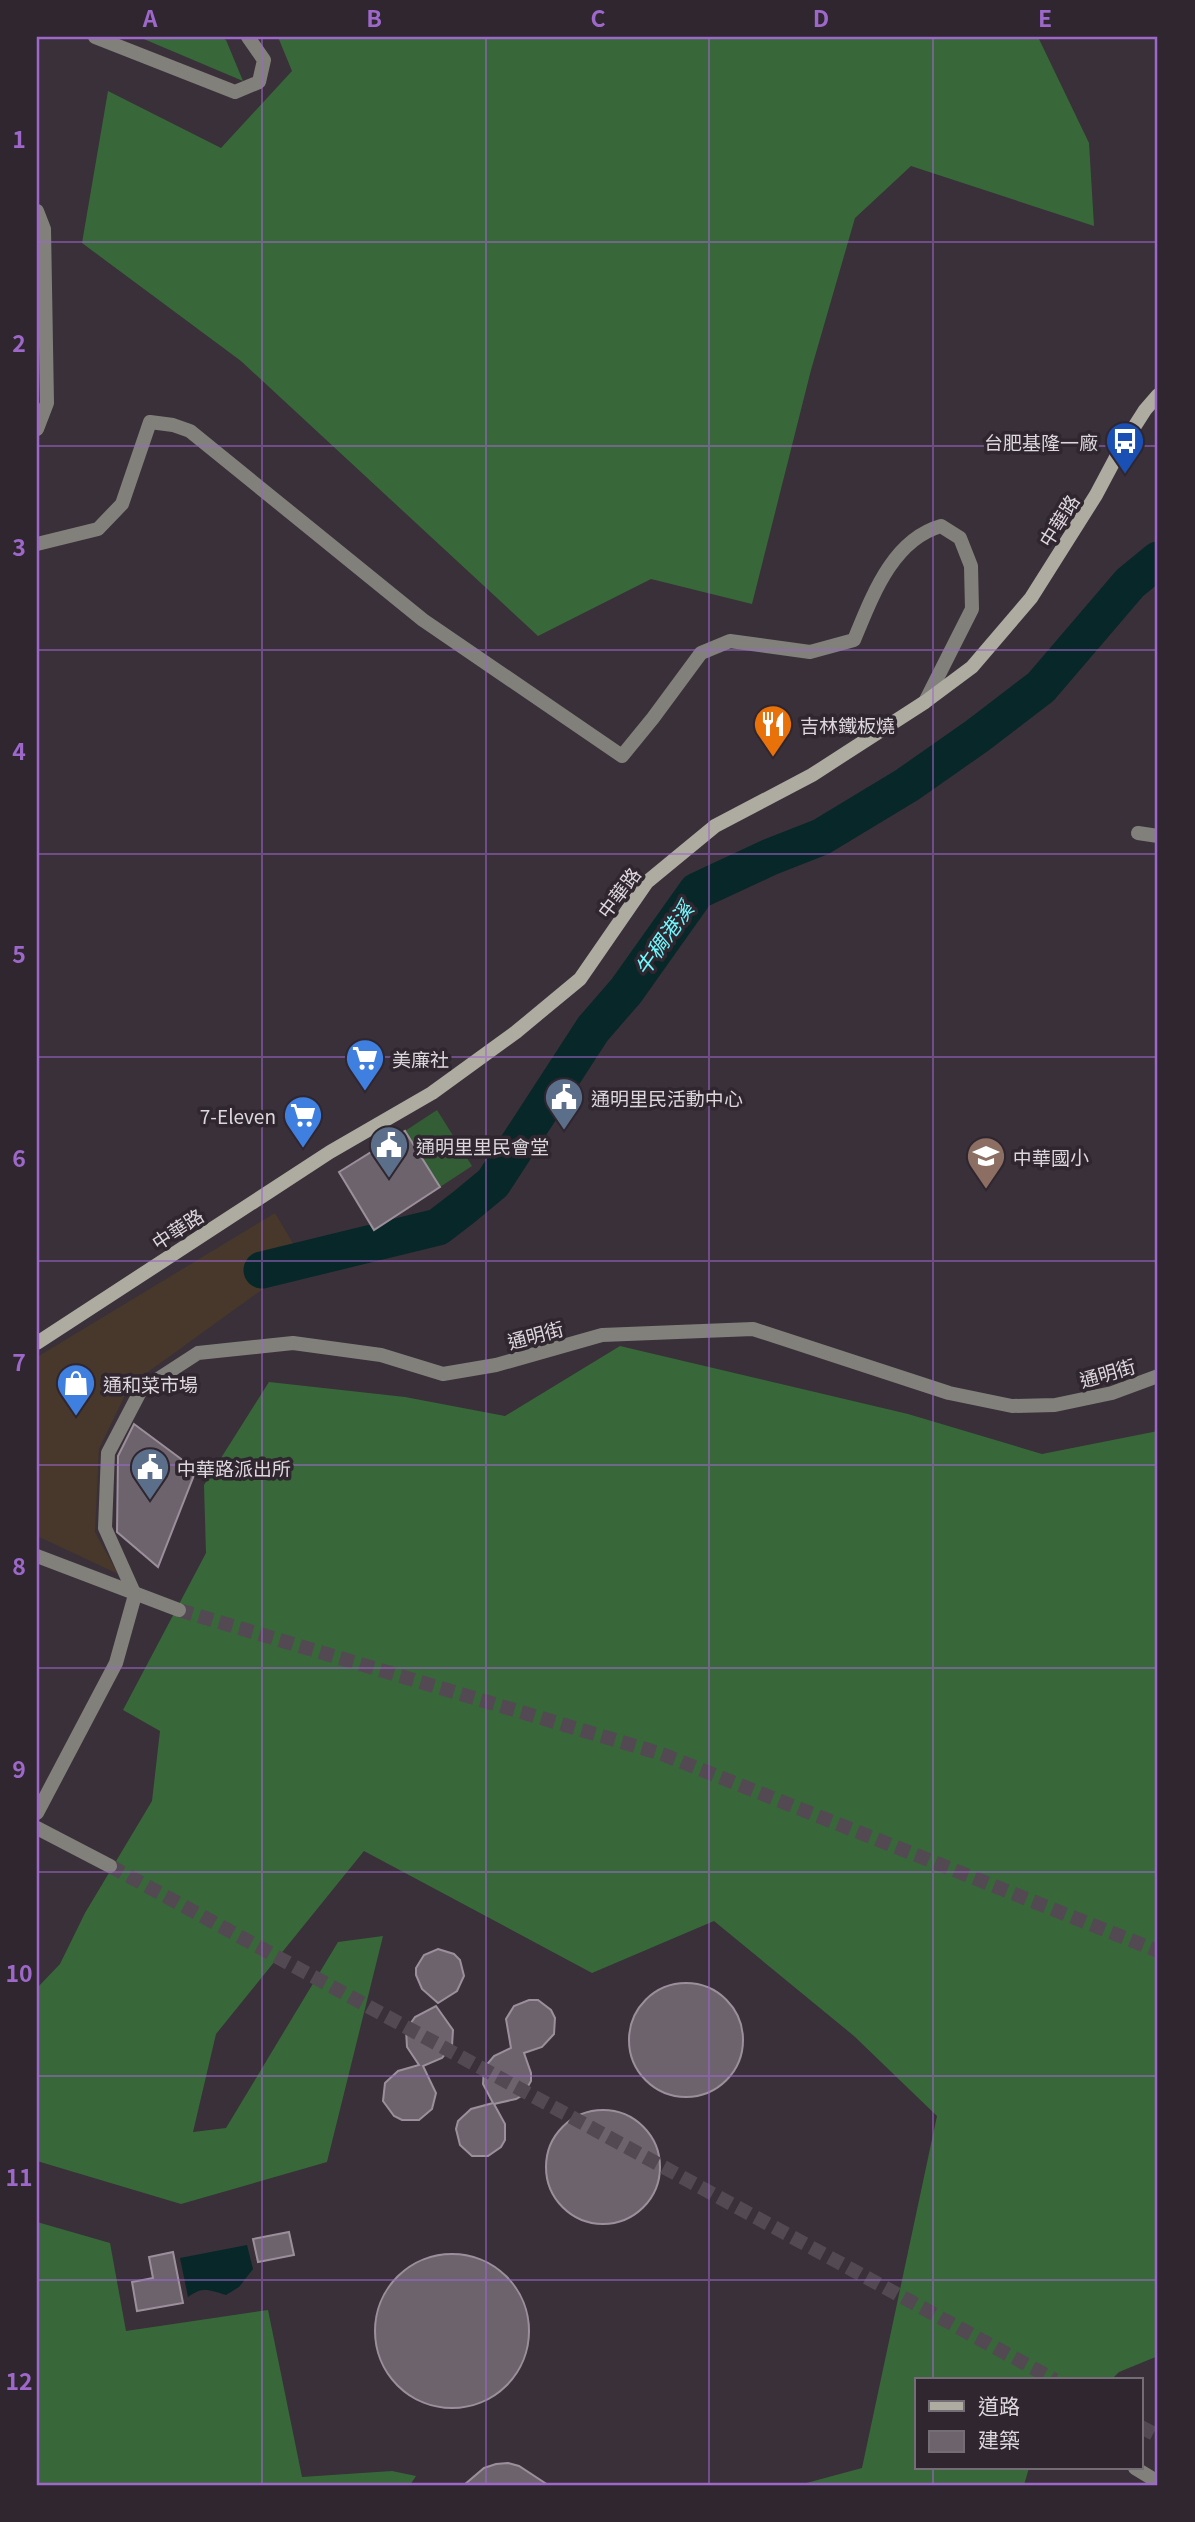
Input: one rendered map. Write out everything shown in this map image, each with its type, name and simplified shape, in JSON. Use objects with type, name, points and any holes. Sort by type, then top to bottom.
[{"type":"street","points":[[95,37],[235,92],[259,82],[264,60],[248,37]]},
{"type":"street","points":[[37,211],[44,229],[47,403],[37,429]]},
{"type":"street","name":"中華路","points":[[37,1343],[330,1152],[432,1093],[516,1032],[580,979],[647,882],[715,826],[811,775],[926,702],[972,667],[1031,598],[1096,495],[1122,446],[1145,410],[1158,396]]},
{"type":"street","points":[[37,544],[98,529],[122,504],[150,422],[173,425],[190,431],[423,620],[622,756],[701,653],[730,641],[810,652],[854,640],[877,586],[898,555],[926,530],[941,526],[960,538],[971,566],[972,610],[926,702]]},
{"type":"street","points":[[1138,833],[1158,836]]},
{"type":"street","name":"通明街","points":[[135,1595],[105,1528],[108,1453],[141,1390],[198,1353],[293,1343],[381,1355],[443,1374],[496,1365],[602,1335],[753,1329],[949,1393],[1012,1406],[1055,1405],[1112,1393],[1158,1376]]},
{"type":"street","points":[[37,1556],[179,1610]]},
{"type":"street","points":[[37,1814],[116,1663],[135,1595]]},
{"type":"street","points":[[37,1828],[110,1866]]},
{"type":"street","points":[[1138,2470],[1158,2482]]},
{"type":"shaded area","name":"通和菜市場","points":[[275,1213],[303,1260],[130,1385],[99,1449],[95,1532],[118,1574],[37,1536],[37,1357]]},
{"type":"shaded area","points":[[247,2245],[253,2269],[239,2287],[226,2295],[202,2290],[188,2297],[180,2258]]},
{"type":"green space","points":[[139,37],[220,37],[226,40],[243,81]]},
{"type":"green space","points":[[278,37],[1038,37],[1089,143],[1094,226],[911,166],[855,218],[811,370],[752,604],[651,579],[538,636],[241,361],[82,243],[108,91],[221,148],[292,71]]},
{"type":"green space","points":[[437,1110],[472,1166],[440,1187],[405,1131]]},
{"type":"green space","points":[[620,1346],[908,1414],[1042,1454],[1158,1431],[1158,2356],[1119,2372],[1113,2378],[915,2378],[915,2470],[1028,2470],[1024,2485],[799,2485],[862,2468],[937,2116],[854,2036],[714,1921],[592,1973],[364,1851],[216,2034],[193,2132],[226,2128],[338,1942],[383,1936],[327,2162],[181,2204],[37,2161],[37,1988],[60,1964],[85,1913],[152,1801],[160,1731],[123,1710],[206,1553],[204,1485],[269,1382],[405,1397],[505,1416]]},
{"type":"green space","points":[[37,2222],[110,2243],[126,2331],[268,2310],[302,2477],[392,2471],[416,2476],[410,2485],[37,2485]]},
{"type":"building","name":"通明里里民會堂","points":[[405,1131],[440,1187],[374,1230],[339,1172]]},
{"type":"building","name":"中華路派出所","points":[[134,1424],[196,1470],[158,1567],[117,1532],[118,1456]]},
{"type":"building","points":[[438,1949],[454,1954],[460,1960],[464,1976],[457,1991],[438,2003],[422,1989],[416,1968],[424,1955]]},
{"type":"building","points":[[686,1983],[708,1987],[726,2000],[739,2018],[743,2040],[739,2062],[726,2080],[708,2093],[686,2097],[664,2093],[646,2080],[633,2062],[629,2040],[633,2018],[646,2000],[664,1987]]},
{"type":"building","points":[[529,2000],[538,2000],[551,2010],[555,2018],[554,2034],[542,2047],[524,2053],[531,2081],[523,2095],[494,2104],[505,2124],[505,2140],[501,2147],[488,2156],[472,2156],[460,2145],[456,2129],[458,2121],[471,2109],[493,2103],[483,2084],[484,2068],[494,2056],[511,2048],[506,2019],[514,2006]]},
{"type":"building","points":[[436,2006],[453,2030],[452,2046],[442,2058],[423,2066],[436,2093],[432,2109],[419,2120],[402,2120],[394,2116],[383,2101],[385,2083],[398,2071],[419,2065],[407,2047],[406,2030],[415,2017]]},
{"type":"building","points":[[603,2110],[625,2114],[643,2127],[656,2145],[660,2167],[656,2189],[643,2207],[625,2220],[603,2224],[581,2220],[563,2207],[550,2189],[546,2167],[550,2145],[563,2127],[581,2114]]},
{"type":"building","points":[[289,2232],[294,2255],[258,2262],[253,2239]]},
{"type":"building","points":[[173,2252],[183,2303],[137,2311],[132,2282],[153,2278],[149,2257]]},
{"type":"building","points":[[452,2254],[482,2260],[507,2276],[523,2301],[529,2331],[523,2361],[507,2386],[482,2402],[452,2408],[422,2402],[397,2386],[381,2361],[375,2331],[381,2301],[397,2276],[422,2260]]},
{"type":"building","points":[[508,2463],[519,2466],[548,2485],[464,2485],[484,2468]]},
{"type":"waterway","name":"牛稠港溪","points":[[262,1270],[438,1227],[464,1207],[493,1183],[593,1029],[626,991],[697,891],[821,837],[907,785],[977,736],[1041,687],[1130,583],[1158,560]]},
{"type":"tunnel","points":[[179,1610],[662,1754],[1158,1951]]},
{"type":"tunnel","points":[[110,1866],[1051,2378]]},
{"type":"tunnel","points":[[1142,2428],[1158,2436]]},
{"type":"place","name":"台肥基隆一廠","points":[[1125,475]]},
{"type":"place","name":"吉林鐵板燒","points":[[773,758]]},
{"type":"place","name":"美廉社","points":[[365,1092]]},
{"type":"place","name":"通明里民活動中心","points":[[564,1131]]},
{"type":"place","name":"7-Eleven","points":[[303,1149]]},
{"type":"place","name":"通明里里民會堂","points":[[389,1179]]},
{"type":"place","name":"中華國小","points":[[986,1190]]},
{"type":"place","name":"通和菜市場","points":[[76,1417]]},
{"type":"place","name":"中華路派出所","points":[[150,1501]]}]
